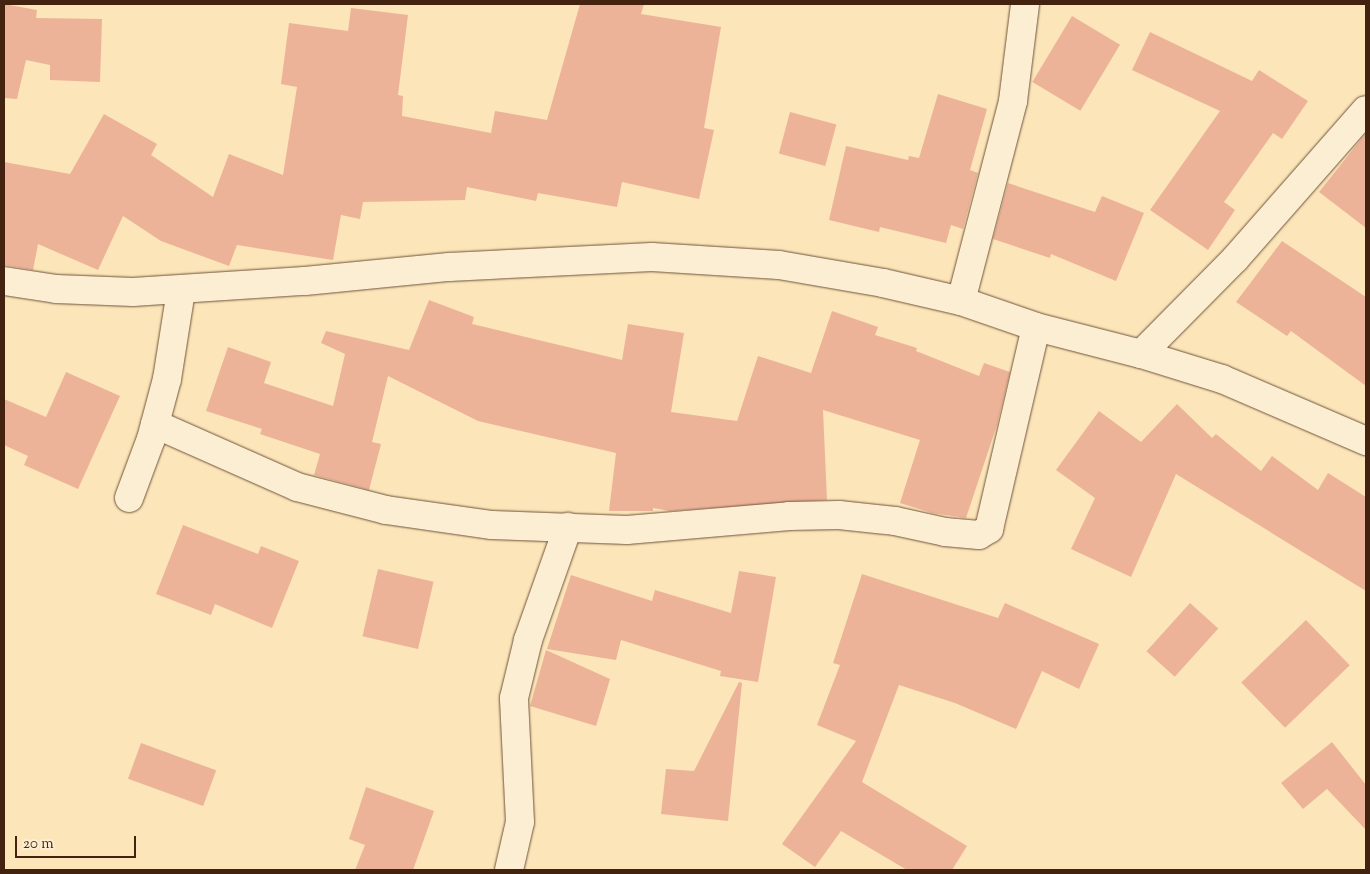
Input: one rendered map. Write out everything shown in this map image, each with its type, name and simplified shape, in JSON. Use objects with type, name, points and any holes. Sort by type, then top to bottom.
[{"type":"street","points":[[960,301],[1014,101],[1024,4]]},
{"type":"street","points":[[1141,354],[1235,259],[1366,110]]},
{"type":"street","points":[[4,280],[56,289],[182,291],[449,267],[652,257],[779,265],[884,283],[960,301],[1036,327],[1141,354],[1222,379],[1366,440]]},
{"type":"street","points":[[129,498],[155,424],[167,379],[182,291]]},
{"type":"street","points":[[155,424],[297,486],[386,510],[492,525],[627,530],[789,516],[839,515],[895,521],[945,532],[979,535],[989,529],[1036,327]]},
{"type":"street","points":[[509,870],[520,822],[514,698],[528,640],[568,527]]},
{"type":"building","points":[[4,4],[37,10],[36,18],[102,19],[100,82],[50,80],[50,65],[26,60],[17,99],[4,98]]},
{"type":"building","points":[[580,4],[644,4],[641,14],[721,27],[704,128],[714,130],[699,199],[622,182],[617,207],[538,193],[536,201],[467,187],[465,200],[363,202],[360,219],[341,215],[333,260],[237,245],[229,266],[161,241],[123,216],[98,270],[38,244],[33,270],[4,265],[4,162],[70,174],[104,114],[157,144],[151,155],[213,197],[229,154],[283,175],[297,87],[281,84],[289,23],[348,31],[351,8],[408,15],[398,95],[403,96],[402,116],[491,133],[495,111],[547,120]]},
{"type":"building","points":[[1072,16],[1120,45],[1080,111],[1032,82]]},
{"type":"building","points":[[1150,32],[1252,81],[1259,70],[1308,101],[1282,139],[1273,133],[1224,202],[1235,210],[1208,250],[1150,210],[1220,111],[1132,70]]},
{"type":"building","points":[[938,94],[987,109],[970,170],[978,173],[963,229],[951,225],[946,243],[880,227],[879,232],[829,220],[846,146],[908,160],[909,156],[919,158]]},
{"type":"building","points":[[790,112],[836,124],[825,166],[779,154]]},
{"type":"building","points":[[1366,133],[1366,228],[1319,192]]},
{"type":"building","points":[[1008,183],[1095,212],[1102,196],[1144,213],[1116,281],[1051,254],[1050,258],[993,239]]},
{"type":"building","points":[[1282,241],[1366,297],[1366,386],[1291,331],[1287,336],[1236,302]]},
{"type":"building","points":[[429,300],[474,317],[472,324],[622,360],[628,324],[684,333],[671,412],[737,421],[758,356],[811,373],[832,311],[878,327],[875,335],[917,348],[916,351],[979,376],[984,363],[1010,372],[997,425],[966,518],[932,513],[900,503],[920,440],[823,410],[827,500],[670,511],[653,508],[653,511],[609,511],[616,453],[478,421],[388,376],[372,442],[381,444],[369,490],[314,475],[320,454],[260,434],[262,429],[206,411],[228,347],[271,362],[264,383],[333,406],[345,354],[321,343],[326,331],[409,350]]},
{"type":"building","points":[[66,372],[120,396],[78,489],[24,465],[28,456],[4,445],[4,399],[46,417]]},
{"type":"building","points":[[1177,404],[1212,438],[1216,434],[1261,471],[1272,456],[1318,490],[1328,473],[1366,497],[1366,591],[1176,474],[1131,577],[1071,549],[1095,498],[1056,470],[1099,411],[1141,442]]},
{"type":"building","points":[[183,525],[258,554],[261,546],[299,561],[272,628],[215,604],[211,615],[156,594]]},
{"type":"building","points":[[378,569],[434,582],[418,649],[362,636]]},
{"type":"building","points":[[739,571],[776,577],[758,682],[720,676],[721,671],[621,640],[616,660],[547,649],[571,575],[652,601],[655,590],[731,613]]},
{"type":"building","points":[[862,574],[998,618],[1005,603],[1099,644],[1079,689],[1042,671],[1016,729],[955,703],[899,685],[862,782],[967,846],[952,870],[907,870],[841,831],[815,867],[782,844],[856,741],[817,725],[840,665],[833,663]]},
{"type":"building","points":[[1190,603],[1218,628],[1175,677],[1147,651]]},
{"type":"building","points":[[1306,620],[1350,665],[1285,728],[1241,683]]},
{"type":"building","points":[[546,650],[610,679],[596,726],[530,706]]},
{"type":"building","points":[[739,682],[742,683],[728,821],[661,814],[666,769],[694,771]]},
{"type":"building","points":[[1332,742],[1366,785],[1366,830],[1327,789],[1303,809],[1281,783]]},
{"type":"building","points":[[141,743],[216,770],[203,806],[128,779]]},
{"type":"building","points":[[366,787],[434,811],[413,870],[355,870],[365,845],[349,839]]}]
